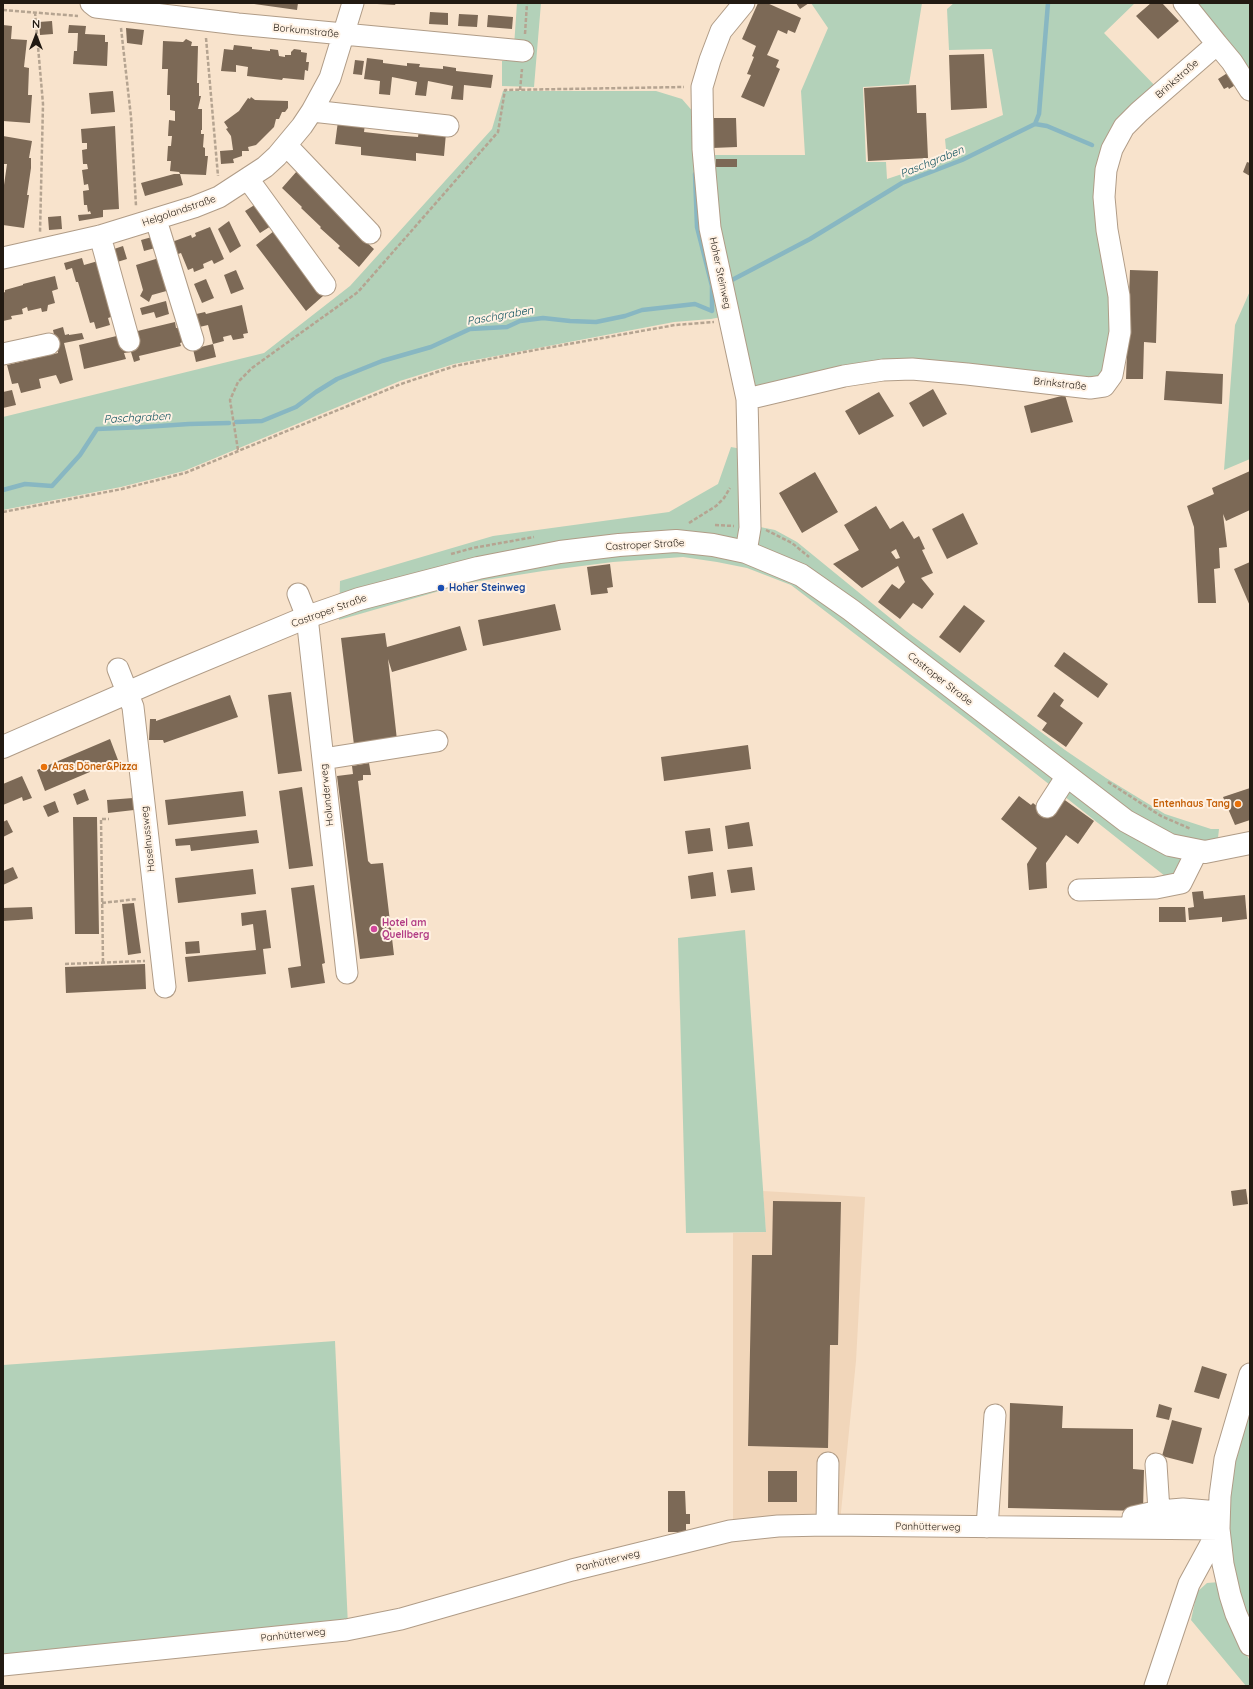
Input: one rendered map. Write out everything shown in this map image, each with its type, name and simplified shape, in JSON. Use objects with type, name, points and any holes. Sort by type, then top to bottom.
[{"type":"main road","name":"Castroper Straße","points":[[3,747],[127,693],[307,618],[359,599],[471,570],[560,552],[619,545],[676,541],[713,545],[746,552],[802,575],[851,610],[1126,822],[1170,845],[1197,841],[1205,852],[1250,843]]},
{"type":"street","name":"Helgolandstraße","points":[[3,258],[100,236],[194,207],[219,197],[265,167],[287,146],[312,111],[330,78],[353,3]]},
{"type":"street","name":"Hoher Steinweg","points":[[744,3],[721,31],[702,87],[703,149],[710,228],[747,400],[750,528],[746,552]]},
{"type":"street","points":[[1184,3],[1232,62],[1250,90]]},
{"type":"street","name":"Borkumstraße","points":[[87,10],[96,7],[344,35],[523,51]]},
{"type":"street","name":"Brinkstraße","points":[[747,400],[844,376],[866,372],[912,369],[1090,388],[1104,386],[1112,375],[1120,332],[1119,296],[1107,230],[1104,197],[1104,182],[1109,158],[1117,138],[1130,120],[1217,44]]},
{"type":"street","points":[[312,111],[448,126]]},
{"type":"street","points":[[287,146],[370,233]]},
{"type":"street","points":[[248,179],[325,285]]},
{"type":"street","points":[[146,222],[193,340]]},
{"type":"street","points":[[100,236],[129,341]]},
{"type":"street","points":[[3,354],[49,344]]},
{"type":"street","name":"Holunderweg","points":[[298,594],[307,618],[347,973]]},
{"type":"street","name":"Haselnussweg","points":[[118,669],[133,707],[165,987]]},
{"type":"street","points":[[323,759],[437,742]]},
{"type":"street","points":[[1047,807],[1067,776]]},
{"type":"street","points":[[1079,890],[1156,888],[1181,883],[1197,841]]},
{"type":"street","points":[[1250,1374],[1225,1459],[1220,1496],[1219,1521],[1223,1564],[1230,1595],[1236,1614],[1250,1645]]},
{"type":"street","points":[[988,1527],[995,1415]]},
{"type":"street","points":[[827,1525],[828,1463]]},
{"type":"street","points":[[1156,1464],[1159,1511]]},
{"type":"street","points":[[1132,1528],[1133,1517],[1159,1511],[1183,1509],[1219,1521]]},
{"type":"street","points":[[1155,1686],[1189,1584],[1219,1521]]},
{"type":"street","name":"Panhütterweg","points":[[3,1665],[346,1630],[401,1619],[572,1570],[730,1531],[778,1526],[827,1525],[1132,1528],[1219,1521]]},
{"type":"path","points":[[3,10],[35,12],[87,10]]},
{"type":"path","points":[[118,10],[146,222]]},
{"type":"path","points":[[35,12],[43,104],[39,249]]},
{"type":"path","points":[[204,20],[219,197]]},
{"type":"path","points":[[238,450],[230,400],[238,382],[252,368],[358,292],[498,132],[505,90],[702,87]]},
{"type":"path","points":[[3,512],[122,489],[185,473],[238,450],[288,432],[401,384],[455,366],[660,328],[730,318]]},
{"type":"path","points":[[695,525],[687,524],[716,506],[724,498],[730,488],[749,484]]},
{"type":"path","points":[[710,525],[769,530],[792,543],[814,562]]},
{"type":"path","points":[[450,555],[473,548],[535,537]]},
{"type":"path","points":[[1103,779],[1161,816],[1191,830],[1197,841]]},
{"type":"path","points":[[103,962],[101,819],[109,819]]},
{"type":"path","points":[[102,903],[155,897]]},
{"type":"path","points":[[65,964],[162,960]]},
{"type":"shaded area","points":[[763,1191],[865,1197],[856,1361],[840,1522],[733,1528],[733,1233],[766,1232]]},
{"type":"green space","points":[[517,3],[541,3],[534,87],[502,86],[502,61],[513,61]]},
{"type":"green space","points":[[811,3],[922,3],[909,84],[863,87],[866,162],[886,162],[887,179],[947,159],[945,139],[1003,115],[992,49],[949,50],[947,9],[954,3],[1135,3],[1104,33],[1160,91],[1111,149],[1113,358],[1096,381],[913,366],[748,398],[706,155],[805,155],[801,91],[828,28]]},
{"type":"green space","points":[[1194,3],[1250,3],[1250,80]]},
{"type":"green space","points":[[503,91],[656,91],[682,99],[695,114],[726,316],[711,319],[674,322],[454,364],[400,381],[184,471],[121,487],[3,510],[3,417],[264,353],[350,286],[492,129]]},
{"type":"green space","points":[[1250,291],[1250,459],[1224,470],[1235,325]]},
{"type":"green space","points":[[731,447],[747,450],[750,525],[775,530],[797,542],[906,631],[1065,750],[1106,778],[1165,814],[1211,829],[1219,829],[1217,847],[1170,880],[978,728],[791,585],[747,568],[683,557],[613,562],[467,583],[339,620],[340,581],[493,536],[669,512],[718,484]]},
{"type":"green space","points":[[745,930],[766,1232],[686,1233],[678,938]]},
{"type":"green space","points":[[335,1341],[348,1626],[3,1661],[3,1365]]},
{"type":"green space","points":[[1250,1397],[1250,1625],[1230,1566],[1227,1528],[1234,1458]]},
{"type":"green space","points":[[1220,1582],[1241,1644],[1250,1661],[1250,1686],[1246,1686],[1191,1620],[1197,1592],[1207,1583]]},
{"type":"building","points":[[247,3],[298,3],[297,10]]},
{"type":"building","points":[[377,3],[396,3],[395,5]]},
{"type":"building","points":[[758,3],[767,3],[801,18],[795,33],[788,30],[787,34],[778,30],[767,55],[779,60],[776,67],[780,69],[764,107],[741,97],[751,75],[747,74],[754,57],[752,56],[756,46],[742,39]]},
{"type":"building","points":[[796,3],[809,3],[800,9]]},
{"type":"building","points":[[1151,3],[1162,3],[1179,21],[1158,39],[1136,16]]},
{"type":"building","points":[[430,12],[448,13],[448,25],[429,24]]},
{"type":"building","points":[[459,14],[478,15],[477,27],[458,26]]},
{"type":"building","points":[[488,15],[513,17],[512,29],[487,27]]},
{"type":"building","points":[[52,21],[53,34],[40,35],[39,22]]},
{"type":"building","points":[[3,25],[12,26],[11,39],[27,40],[24,67],[29,68],[28,95],[32,95],[30,123],[3,121]]},
{"type":"building","points":[[69,25],[86,26],[85,34],[105,35],[105,42],[108,42],[107,66],[73,64],[74,51],[77,51],[78,33],[68,33]]},
{"type":"building","points":[[126,28],[144,30],[142,45],[127,43]]},
{"type":"building","points":[[186,39],[192,42],[191,46],[198,46],[197,83],[199,83],[199,96],[201,96],[198,109],[202,109],[201,134],[204,134],[203,147],[205,148],[205,156],[208,156],[206,175],[180,174],[179,172],[170,171],[171,161],[167,161],[168,146],[171,146],[172,136],[168,136],[169,120],[175,121],[175,111],[170,110],[170,95],[167,95],[168,69],[162,69],[163,41],[183,42]]},
{"type":"building","points":[[234,45],[252,47],[252,49],[270,51],[270,49],[278,50],[279,56],[285,57],[285,55],[291,55],[291,52],[294,49],[301,50],[301,52],[307,53],[306,62],[309,62],[308,71],[305,70],[304,80],[283,78],[282,80],[247,76],[248,67],[236,65],[236,72],[221,71],[224,49],[233,50]]},
{"type":"building","points":[[984,54],[987,108],[951,110],[949,55]]},
{"type":"building","points":[[367,58],[383,60],[383,63],[407,66],[407,63],[420,64],[419,67],[443,69],[443,66],[456,68],[456,71],[493,75],[491,88],[464,85],[463,100],[451,99],[453,86],[428,81],[426,96],[415,95],[417,82],[392,77],[390,95],[379,94],[380,81],[364,79]]},
{"type":"building","points":[[355,60],[364,61],[362,75],[353,74]]},
{"type":"building","points":[[1229,72],[1237,84],[1229,89],[1228,87],[1224,89],[1218,79]]},
{"type":"building","points":[[916,85],[917,113],[926,113],[928,158],[868,161],[864,88]]},
{"type":"building","points":[[113,91],[115,112],[91,114],[89,93]]},
{"type":"building","points":[[251,97],[255,100],[288,101],[288,108],[285,112],[282,112],[279,119],[276,119],[274,127],[256,145],[248,147],[249,151],[242,151],[242,156],[233,159],[234,163],[221,164],[220,151],[233,150],[231,136],[226,129],[228,128],[224,122],[239,111],[248,98],[250,99]]},
{"type":"building","points":[[711,118],[736,118],[737,147],[712,148]]},
{"type":"building","points":[[338,121],[365,124],[364,132],[391,135],[418,137],[419,130],[446,133],[444,156],[416,153],[416,161],[361,155],[361,147],[335,144]]},
{"type":"building","points":[[115,126],[119,209],[103,210],[103,217],[79,221],[78,215],[91,214],[90,211],[88,212],[87,205],[84,205],[83,191],[89,190],[88,184],[84,185],[82,170],[88,169],[87,164],[83,164],[82,150],[87,149],[87,143],[82,143],[81,129]]},
{"type":"building","points":[[3,136],[32,141],[29,158],[31,158],[31,168],[27,195],[29,195],[24,228],[3,225],[3,192],[7,164],[3,164]]},
{"type":"building","points":[[716,159],[737,159],[737,167],[716,167]]},
{"type":"building","points":[[1247,162],[1250,163],[1250,176],[1243,172]]},
{"type":"building","points":[[297,171],[354,231],[374,249],[359,267],[338,248],[340,246],[320,228],[321,227],[301,208],[302,207],[282,188]]},
{"type":"building","points":[[174,174],[180,174],[183,185],[145,196],[141,183]]},
{"type":"building","points":[[256,204],[271,226],[260,233],[245,211]]},
{"type":"building","points":[[61,216],[62,229],[49,230],[48,217]]},
{"type":"building","points":[[229,221],[241,246],[230,253],[218,229]]},
{"type":"building","points":[[210,227],[224,259],[214,264],[212,260],[203,264],[204,268],[194,272],[193,268],[188,270],[181,253],[175,255],[169,243],[191,235],[192,238],[196,236],[195,233]]},
{"type":"building","points":[[274,231],[323,296],[306,311],[256,245]]},
{"type":"building","points":[[152,237],[155,248],[144,251],[141,240]]},
{"type":"building","points":[[123,246],[127,259],[114,263],[111,250]]},
{"type":"building","points":[[82,258],[84,265],[98,261],[114,316],[108,318],[110,325],[96,329],[94,322],[90,323],[78,282],[76,282],[72,268],[66,270],[64,263]]},
{"type":"building","points":[[159,258],[170,290],[152,295],[149,302],[140,296],[143,290],[136,265]]},
{"type":"building","points":[[236,270],[244,289],[231,294],[224,275]]},
{"type":"building","points":[[1130,270],[1158,271],[1156,343],[1144,342],[1143,379],[1126,379]]},
{"type":"building","points":[[55,276],[58,289],[52,291],[55,303],[48,305],[47,311],[42,312],[41,308],[28,311],[27,307],[22,309],[23,314],[11,316],[12,319],[3,321],[3,293],[5,290]]},
{"type":"building","points":[[206,279],[214,298],[202,303],[194,284]]},
{"type":"building","points":[[166,301],[169,314],[156,318],[154,312],[142,315],[140,308]]},
{"type":"building","points":[[242,305],[248,333],[243,334],[244,338],[233,340],[231,335],[223,337],[224,341],[213,344],[208,325],[195,328],[192,315],[205,312],[206,314]]},
{"type":"building","points":[[175,322],[176,328],[183,327],[186,341],[180,343],[181,346],[139,356],[140,360],[134,362],[131,352],[124,353],[126,359],[84,369],[79,345]]},
{"type":"building","points":[[63,327],[65,335],[82,333],[84,339],[64,343],[73,380],[60,384],[56,375],[39,379],[41,388],[21,393],[18,383],[12,384],[7,365],[58,353],[53,330]]},
{"type":"building","points":[[213,344],[216,357],[196,362],[193,349]]},
{"type":"building","points":[[1166,371],[1223,374],[1222,404],[1164,400]]},
{"type":"building","points":[[933,389],[947,414],[923,427],[909,403]]},
{"type":"building","points":[[12,390],[16,405],[3,408],[3,392]]},
{"type":"building","points":[[879,392],[894,416],[859,435],[845,411]]},
{"type":"building","points":[[1065,395],[1073,422],[1031,433],[1024,406]]},
{"type":"building","points":[[1250,471],[1250,510],[1226,521],[1223,514],[1227,547],[1219,548],[1220,568],[1214,569],[1216,603],[1198,603],[1194,527],[1187,506],[1214,494],[1212,488]]},
{"type":"building","points":[[815,472],[838,512],[802,533],[779,493]]},
{"type":"building","points":[[876,506],[890,529],[903,521],[914,539],[919,536],[925,549],[922,550],[933,573],[921,578],[934,594],[922,609],[913,603],[900,619],[878,602],[892,584],[899,589],[905,582],[898,566],[862,588],[833,564],[859,550],[844,525]],"holes":[[[896,549],[900,558],[896,559],[891,552]]]},
{"type":"building","points":[[963,513],[978,544],[947,559],[932,529]]},
{"type":"building","points":[[1250,562],[1250,606],[1234,569]]},
{"type":"building","points":[[610,564],[613,587],[607,588],[608,593],[591,595],[587,567]]},
{"type":"building","points":[[555,604],[561,630],[483,646],[478,620]]},
{"type":"building","points":[[964,605],[985,621],[960,653],[939,637]]},
{"type":"building","points":[[460,626],[467,650],[392,672],[388,659],[397,740],[354,745],[341,638],[385,633],[387,647]]},
{"type":"building","points":[[1064,652],[1108,684],[1098,698],[1054,666]]},
{"type":"building","points":[[291,692],[302,771],[278,774],[268,695]]},
{"type":"building","points":[[1054,692],[1064,700],[1060,706],[1083,723],[1066,747],[1042,730],[1047,723],[1037,716]]},
{"type":"building","points":[[230,695],[238,717],[164,743],[163,740],[149,740],[150,719],[156,719],[156,721]]},
{"type":"building","points":[[110,739],[118,760],[45,791],[37,770]]},
{"type":"building","points":[[748,745],[751,769],[664,781],[661,757]]},
{"type":"building","name":"Hotel am Quellberg","points":[[369,763],[371,775],[363,775],[363,780],[358,781],[368,861],[371,864],[383,863],[394,955],[360,959],[337,776],[353,774],[352,766]]},
{"type":"building","points":[[22,776],[32,798],[23,801],[22,797],[3,805],[3,784]]},
{"type":"building","points":[[302,787],[313,866],[289,869],[279,791]]},
{"type":"building","name":"Entenhaus Tang","points":[[1250,788],[1250,820],[1235,825],[1223,797]]},
{"type":"building","points":[[85,789],[89,800],[77,805],[73,794]]},
{"type":"building","points":[[243,791],[246,816],[168,825],[165,800]]},
{"type":"building","points":[[1019,796],[1031,805],[1033,803],[1049,816],[1062,798],[1094,821],[1078,844],[1066,835],[1046,863],[1047,888],[1029,890],[1027,864],[1037,848],[1001,819]]},
{"type":"building","points":[[133,798],[134,810],[108,813],[107,800]]},
{"type":"building","points":[[55,801],[59,812],[48,817],[43,806]]},
{"type":"building","points":[[73,817],[97,817],[99,934],[75,934]]},
{"type":"building","points":[[7,820],[13,832],[3,837],[3,822]]},
{"type":"building","points":[[749,822],[753,846],[728,849],[725,826]]},
{"type":"building","points":[[710,828],[713,851],[688,854],[685,831]]},
{"type":"building","points":[[257,830],[259,843],[191,851],[190,845],[176,846],[175,839]]},
{"type":"building","points":[[13,867],[18,878],[3,885],[3,871]]},
{"type":"building","points":[[752,867],[755,890],[731,893],[727,870]]},
{"type":"building","points":[[253,869],[256,894],[178,903],[175,878]]},
{"type":"building","points":[[713,872],[716,896],[691,899],[688,876]]},
{"type":"building","points":[[314,885],[325,963],[322,964],[325,983],[291,988],[288,968],[301,966],[291,888]]},
{"type":"building","points":[[1203,891],[1204,899],[1245,895],[1247,919],[1222,922],[1222,917],[1189,920],[1188,908],[1194,907],[1192,892]]},
{"type":"building","points":[[134,903],[141,953],[128,955],[122,904]]},
{"type":"building","points":[[32,907],[33,919],[3,921],[3,908]]},
{"type":"building","points":[[1159,907],[1185,907],[1186,922],[1159,922]]},
{"type":"building","points":[[266,910],[271,948],[263,949],[266,974],[188,982],[185,957],[256,950],[253,924],[242,926],[241,913]]},
{"type":"building","points":[[199,941],[200,953],[186,954],[185,942]]},
{"type":"building","points":[[145,964],[146,989],[66,993],[65,967]]},
{"type":"building","points":[[1246,1189],[1248,1204],[1233,1206],[1231,1191]]},
{"type":"building","points":[[773,1201],[841,1202],[838,1345],[830,1345],[828,1448],[748,1446],[752,1255],[772,1255]]},
{"type":"building","points":[[1202,1366],[1227,1374],[1219,1399],[1194,1392]]},
{"type":"building","points":[[1010,1403],[1063,1406],[1062,1428],[1133,1429],[1133,1469],[1144,1470],[1143,1511],[1008,1508]]},
{"type":"building","points":[[1159,1404],[1172,1408],[1169,1420],[1156,1417]]},
{"type":"building","points":[[1172,1420],[1202,1428],[1193,1464],[1162,1456]]},
{"type":"building","points":[[768,1471],[797,1471],[797,1502],[768,1502]]},
{"type":"building","points":[[668,1491],[685,1491],[686,1514],[690,1514],[690,1524],[686,1524],[686,1532],[668,1532]]},
{"type":"waterway","name":"Paschgraben","points":[[732,280],[810,239],[902,183],[962,160],[1035,124],[1039,114],[1048,3]]},
{"type":"waterway","points":[[1035,124],[1047,126],[1092,145]]},
{"type":"waterway","name":"Paschgraben","points":[[236,422],[262,421],[296,407],[337,379],[382,361],[431,347],[470,329],[507,327],[520,321],[543,318],[596,322],[625,316],[642,310],[695,304],[712,311],[712,286],[697,227],[695,174]]},
{"type":"waterway","name":"Paschgraben","points":[[3,490],[25,484],[52,486],[80,455],[97,429],[229,423]]},
{"type":"place","name":"Hoher Steinweg","points":[[441,588]]},
{"type":"place","name":"Aras Döner&Pizza","points":[[44,767]]},
{"type":"place","name":"Entenhaus Tang","points":[[1238,804]]},
{"type":"place","name":"Hotel am Quellberg","points":[[374,929]]}]
